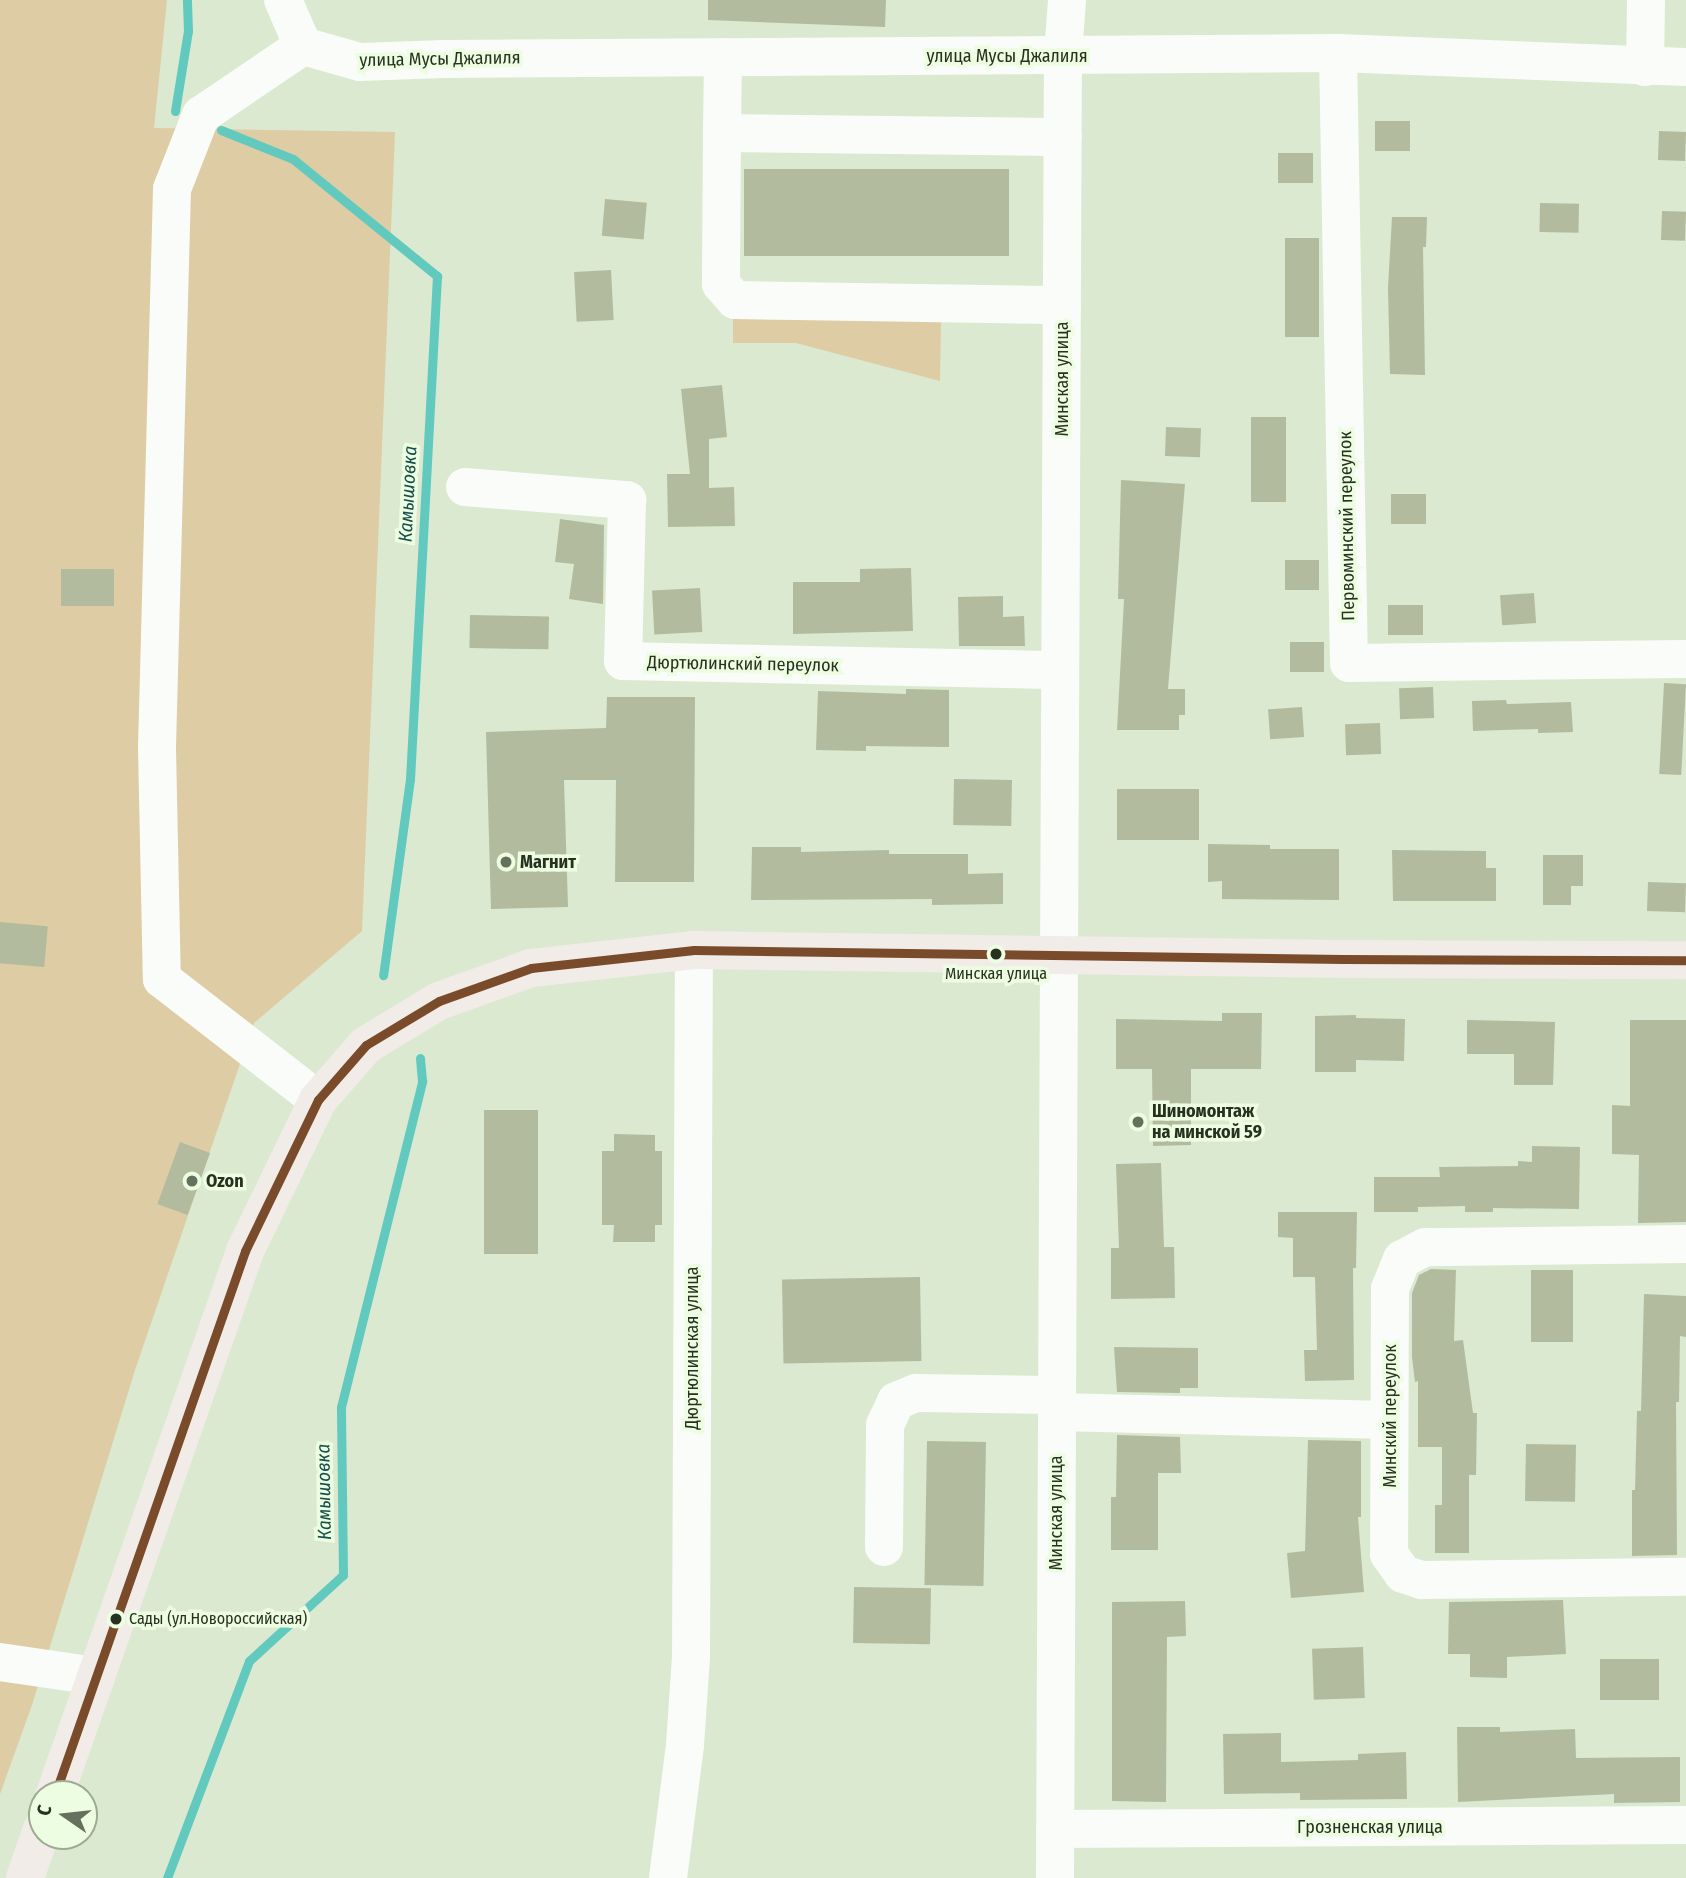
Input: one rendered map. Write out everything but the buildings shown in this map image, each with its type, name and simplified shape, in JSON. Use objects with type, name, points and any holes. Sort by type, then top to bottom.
[{"type":"main road","points":[[60,1780],[245,1251],[318,1100],[366,1045],[439,1001],[531,968],[694,950],[1686,960]]},
{"type":"main road","points":[[24,1878],[34,1850]]},
{"type":"street","points":[[283,0],[303,46],[201,115],[172,189],[157,748],[162,979],[318,1100]]},
{"type":"street","name":"Минская улица","points":[[1055,1878],[1063,55],[1067,0]]},
{"type":"street","points":[[1645,67],[1646,0]]},
{"type":"street","name":"улица Мусы Джалиля","points":[[303,46],[360,62],[444,59],[1338,53],[1686,67]]},
{"type":"street","name":"Первоминский переулок","points":[[1338,53],[1349,663],[1686,659]]},
{"type":"street","points":[[723,57],[721,284],[735,300],[1062,306]]},
{"type":"street","points":[[722,133],[1063,137]]},
{"type":"street","name":"Дюртюлинский переулок","points":[[465,486],[627,500],[623,661],[1060,670]]},
{"type":"street","name":"Дюртюлинская улица","points":[[667,1878],[685,1745],[691,1658],[694,950]]},
{"type":"street","name":"Минский переулок","points":[[1686,1244],[1425,1247],[1402,1259],[1390,1289],[1389,1420],[1389,1554],[1403,1574],[1422,1580],[1686,1577]]},
{"type":"street","points":[[884,1547],[885,1425],[896,1401],[916,1393],[1389,1420]]},
{"type":"street","points":[[0,1662],[96,1676]]},
{"type":"street","name":"Грозненская улица","points":[[1055,1829],[1686,1825]]},
{"type":"shaded area","points":[[0,0],[167,0],[154,128],[395,132],[362,931],[254,1023],[135,1370],[32,1705],[0,1794]]},
{"type":"shaded area","points":[[733,319],[941,321],[940,381],[796,343],[733,343]]},
{"type":"waterway","name":"Камышовка","points":[[175,111],[188,31],[187,0]]},
{"type":"waterway","name":"Камышовка","points":[[221,130],[293,159],[437,276],[410,779],[383,975]]},
{"type":"waterway","name":"Камышовка","points":[[167,1878],[249,1661],[343,1575],[341,1407],[422,1081],[420,1058]]},
{"type":"transit line","points":[[60,1780],[245,1251],[318,1100],[366,1045],[439,1001],[531,968],[694,950],[1343,959],[1686,960]]},
{"type":"place","name":"Магнит","points":[[506,862]]},
{"type":"place","name":"Минская улица","points":[[996,954]]},
{"type":"place","name":"Шиномонтаж на минской 59","points":[[1138,1122]]},
{"type":"place","name":"Ozon","points":[[192,1181]]},
{"type":"place","name":"Сады (ул.Новороссийская)","points":[[116,1619]]}]
